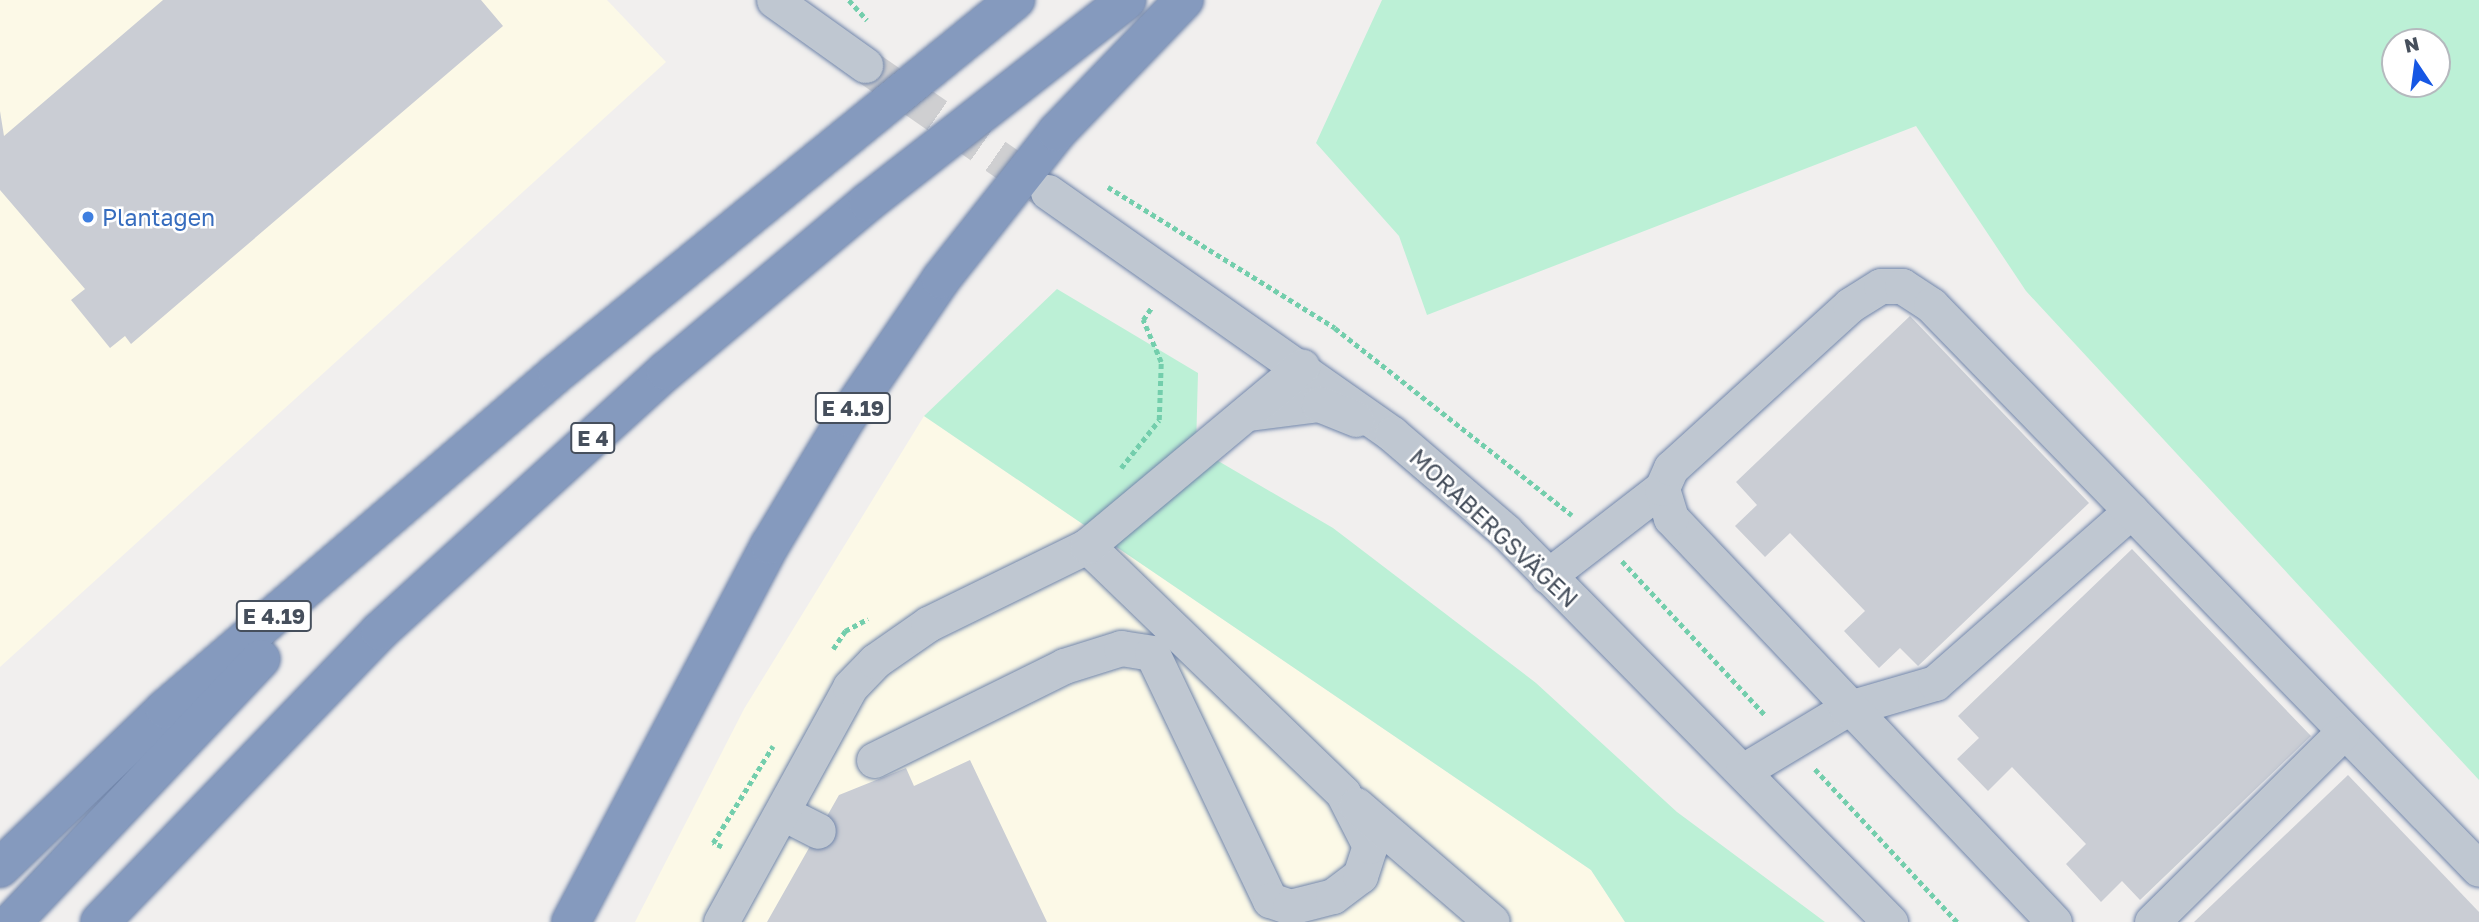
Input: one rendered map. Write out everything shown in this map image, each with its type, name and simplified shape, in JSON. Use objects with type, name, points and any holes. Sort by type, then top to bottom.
[{"type":"highway","points":[[12,922],[222,696],[557,373],[1015,0]]},
{"type":"highway","name":"E 4","points":[[100,922],[380,631],[666,371],[868,202],[1127,0]]},
{"type":"highway","name":"E 4.19","points":[[571,922],[764,557],[847,416],[941,279],[1057,132],[1184,0]]},
{"type":"highway","name":"E 4.19","points":[[0,868],[164,709],[557,373]]},
{"type":"street","points":[[774,0],[865,65]]},
{"type":"street","name":"MORABERGSVÄGEN","points":[[1048,192],[1303,366],[1392,434],[1548,576],[1744,771],[1890,922]]},
{"type":"street","points":[[1548,576],[1662,488],[1671,468],[1850,305],[1881,286],[1902,286],[1970,343],[2342,733],[2479,869]]},
{"type":"street","points":[[721,922],[850,687],[875,661],[928,624],[1087,546],[1239,416],[1303,366]]},
{"type":"street","points":[[1239,416],[1274,405],[1319,404],[1392,434]]},
{"type":"street","points":[[1662,488],[1671,518],[1846,709],[2054,922]]},
{"type":"street","points":[[1744,771],[1846,709],[1935,683],[2131,511]]},
{"type":"street","points":[[1087,546],[1342,793],[1492,922]]},
{"type":"street","points":[[874,760],[1053,671],[1121,648],[1152,653],[1270,900],[1290,907],[1333,896],[1360,876],[1370,846],[1342,793]]},
{"type":"street","points":[[2152,922],[2342,733]]},
{"type":"street","points":[[783,813],[818,831]]},
{"type":"shaded area","points":[[0,0],[607,0],[666,62],[0,667]]},
{"type":"shaded area","points":[[924,416],[1591,870],[1625,922],[635,922],[744,709]]},
{"type":"green space","points":[[1382,0],[2479,0],[2479,780],[2026,291],[1916,126],[1427,315],[1399,236],[1316,143]]},
{"type":"green space","points":[[1057,289],[1198,373],[1196,448],[1333,528],[1536,683],[1677,812],[1825,922],[1625,922],[1591,870],[924,416]]},
{"type":"building","points":[[163,0],[481,0],[503,26],[131,344],[125,336],[110,348],[71,300],[85,289],[0,190],[0,111],[4,136]]},
{"type":"building","points":[[1910,316],[2089,503],[1918,666],[1900,648],[1879,668],[1844,631],[1865,611],[1790,533],[1765,557],[1735,526],[1757,505],[1736,482]]},
{"type":"building","points":[[2132,549],[2311,736],[2140,900],[2122,881],[2101,902],[2066,864],[2086,844],[2012,767],[1988,791],[1957,759],[1979,738],[1958,716]]},
{"type":"building","points":[[970,760],[1047,922],[767,922],[839,795],[906,768],[914,786]]},
{"type":"building","points":[[2348,775],[2479,912],[2479,922],[2194,922]]},
{"type":"tunnel","points":[[865,65],[1045,190]]},
{"type":"place","name":"Plantagen","points":[[88,217]]}]
